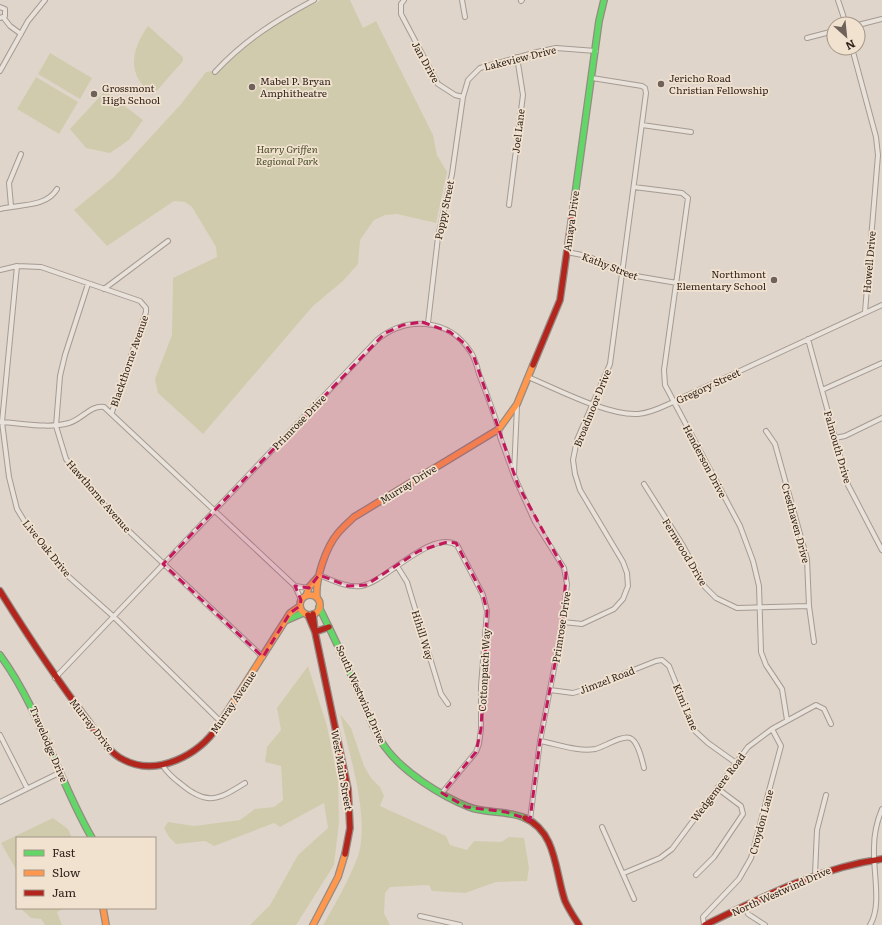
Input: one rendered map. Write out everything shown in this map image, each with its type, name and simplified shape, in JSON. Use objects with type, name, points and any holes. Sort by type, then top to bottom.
[{"type":"street","points":[[0,71],[28,21],[46,0]]},
{"type":"street","points":[[215,72],[228,58],[255,35],[314,0]]},
{"type":"street","name":"Jan Drive","points":[[404,0],[401,4],[401,14],[438,84],[455,95],[462,97]]},
{"type":"street","points":[[462,0],[465,17]]},
{"type":"street","name":"Amaya Drive","points":[[499,429],[517,404],[560,300],[599,21],[604,0]]},
{"type":"street","points":[[838,0],[843,16]]},
{"type":"street","points":[[0,7],[6,11],[2,17],[10,26],[21,34]]},
{"type":"street","points":[[866,23],[882,19]]},
{"type":"street","points":[[807,38],[826,33]]},
{"type":"street","name":"Lakeview Drive","points":[[462,97],[468,80],[475,72],[483,67],[556,48],[596,51]]},
{"type":"street","name":"Howell Drive","points":[[854,56],[876,137],[878,155],[865,312]]},
{"type":"street","name":"Joel Lane","points":[[509,205],[523,95],[517,57]]},
{"type":"street","name":"Broadmoor Drive","points":[[563,622],[582,624],[614,609],[623,599],[628,586],[628,577],[623,562],[584,497],[575,474],[573,460],[577,440],[594,404],[610,364],[646,93],[645,88],[642,86],[592,78]]},
{"type":"street","name":"Poppy Street","points":[[428,323],[438,237],[454,162],[462,97]]},
{"type":"street","points":[[642,126],[691,132]]},
{"type":"street","points":[[11,206],[9,183],[21,154]]},
{"type":"street","name":"Henderson Drive","points":[[634,186],[682,193],[686,196],[677,283],[664,370],[665,385],[740,526],[757,575],[762,657],[782,689],[787,720]]},
{"type":"street","points":[[0,209],[42,201],[53,195],[57,189]]},
{"type":"street","points":[[104,289],[168,241]]},
{"type":"street","name":"Kathy Street","points":[[566,252],[587,256],[622,272],[642,279],[677,283]]},
{"type":"street","name":"Blackthorne Avenue","points":[[0,270],[17,266],[41,267],[140,301],[146,308],[112,412],[295,586],[304,598]]},
{"type":"street","name":"Live Oak Drive","points":[[17,266],[1,422],[12,493],[22,517],[28,527],[69,577],[114,617],[221,722]]},
{"type":"street","name":"Hawthorne Avenue","points":[[88,284],[62,369],[56,426],[70,464],[116,519],[263,658]]},
{"type":"street","name":"Gregory Street","points":[[528,377],[612,411],[632,414],[653,411],[882,305]]},
{"type":"street","name":"Primrose Drive","points":[[55,678],[377,340],[385,333],[403,325],[428,323],[450,332],[459,338],[470,351],[499,429],[500,437],[514,475],[535,522],[564,568],[567,589],[563,622],[540,741],[530,820]]},
{"type":"street","name":"Falmouth Drive","points":[[808,339],[848,485],[882,550]]},
{"type":"street","points":[[822,390],[882,363]]},
{"type":"street","name":"Primrose Drive","points":[[514,475],[517,404]]},
{"type":"street","points":[[1,422],[56,426],[74,421],[94,408],[100,406],[112,412]]},
{"type":"street","points":[[835,438],[845,436],[882,418]]},
{"type":"street","name":"Murray Drive","points":[[319,575],[327,551],[338,533],[354,517],[457,453],[499,429]]},
{"type":"street","name":"Cresthaven Drive","points":[[766,431],[774,444],[807,559],[809,606],[814,642]]},
{"type":"street","name":"Fernwood Drive","points":[[644,484],[682,544],[709,591],[718,599],[732,607],[759,608],[809,606]]},
{"type":"street","name":"Cottonpatch Way","points":[[397,566],[419,550],[447,542],[454,543],[457,545],[484,595],[487,611],[481,686],[479,744],[471,759],[442,793]]},
{"type":"street","points":[[319,575],[348,586],[362,586],[374,581],[397,566]]},
{"type":"street","name":"Hihill Way","points":[[397,566],[407,582],[441,694],[448,704]]},
{"type":"street","points":[[310,614],[300,606],[309,588],[319,575]]},
{"type":"street","points":[[287,620],[310,614],[319,607],[316,589],[319,575]]},
{"type":"street","points":[[295,586],[309,588]]},
{"type":"street","name":"Murray Drive","points":[[0,590],[55,678],[114,753],[123,760],[140,766],[164,766]]},
{"type":"street","points":[[304,598],[310,595],[317,598]]},
{"type":"street","name":"Murray Avenue","points":[[164,766],[195,750],[211,735],[263,658],[290,613],[300,606]]},
{"type":"street","name":"South Westwind Drive","points":[[319,607],[385,748],[398,763],[442,793],[466,807],[491,812],[506,812],[530,820]]},
{"type":"street","name":"South Westwind Drive","points":[[310,614],[326,622]]},
{"type":"street","name":"West Main Street","points":[[310,614],[348,789],[350,828],[344,861],[338,877],[313,925]]},
{"type":"street","points":[[315,632],[329,627]]},
{"type":"street","name":"Travelodge Drive","points":[[0,655],[17,677],[30,699],[74,804],[91,837]]},
{"type":"street","name":"Jimzel Road","points":[[550,690],[573,693],[662,660]]},
{"type":"street","name":"Kimi Lane","points":[[662,660],[669,666],[699,736],[736,763]]},
{"type":"street","name":"Wedgemere Road","points":[[624,873],[660,858],[672,849],[748,747],[772,729],[816,705],[824,709],[831,724]]},
{"type":"street","name":"Croydon Lane","points":[[705,925],[703,916],[739,879],[755,851],[781,746],[772,729]]},
{"type":"street","points":[[0,735],[27,788]]},
{"type":"street","points":[[540,741],[585,749],[595,749],[625,738],[631,738],[635,742],[644,768]]},
{"type":"street","points":[[164,766],[168,775],[198,797],[210,798],[222,796],[245,783]]},
{"type":"street","points":[[0,802],[61,772]]},
{"type":"street","points":[[696,875],[714,857],[743,814],[741,806],[717,788]]},
{"type":"street","points":[[815,874],[817,830],[826,795]]},
{"type":"street","points":[[870,925],[876,919],[881,902],[874,859],[876,829],[882,809]]},
{"type":"street","points":[[530,820],[549,841],[554,854],[565,900],[579,925]]},
{"type":"street","points":[[602,827],[624,873],[634,899]]},
{"type":"street","name":"North Westwind Drive","points":[[705,925],[815,874],[841,865],[882,858]]},
{"type":"street","points":[[745,906],[748,914],[765,925]]},
{"type":"street","points":[[103,909],[106,925]]},
{"type":"street","points":[[420,916],[460,925]]},
{"type":"highlighted area","points":[[422,322],[450,332],[465,344],[474,357],[518,485],[566,573],[563,622],[540,741],[530,820],[506,812],[466,807],[442,793],[476,752],[481,729],[487,611],[483,595],[456,543],[447,542],[419,551],[366,585],[348,586],[319,575],[309,588],[295,586],[301,600],[300,606],[290,613],[263,657],[163,564],[385,333],[403,325]]},
{"type":"green space","name":"Harry Griffen Regional Park","points":[[321,0],[350,0],[363,28],[376,21],[433,135],[437,155],[447,172],[436,223],[397,214],[385,215],[374,220],[360,240],[358,264],[343,281],[313,306],[203,434],[158,393],[155,379],[172,335],[173,278],[217,257],[216,247],[192,207],[185,202],[174,201],[107,246],[74,210],[114,177],[181,104],[206,72],[218,70],[239,51],[270,27]]},
{"type":"green space","points":[[148,26],[183,57],[183,61],[153,95],[138,79],[134,62],[138,44]]},
{"type":"green space","points":[[50,53],[92,78],[80,99],[38,74]]},
{"type":"green space","points":[[36,77],[78,102],[59,134],[17,109]]},
{"type":"green space","points":[[103,93],[109,94],[143,120],[129,140],[110,153],[86,148],[70,129]]},
{"type":"green space","points":[[308,666],[327,726],[338,781],[339,822],[334,865],[296,925],[250,925],[270,905],[298,855],[328,828],[324,803],[280,827],[274,823],[214,846],[205,841],[176,844],[169,837],[164,828],[168,822],[194,826],[240,820],[255,809],[274,807],[283,800],[281,766],[265,762],[267,747],[281,730],[277,708]]},
{"type":"green space","points":[[340,714],[351,728],[364,766],[371,778],[380,787],[384,796],[380,806],[446,836],[450,845],[467,850],[474,841],[501,842],[509,837],[524,838],[529,868],[527,881],[496,882],[465,893],[432,891],[429,885],[390,887],[385,893],[384,913],[390,925],[323,925],[352,870],[359,853],[361,837],[362,820],[357,784]]},
{"type":"green space","points":[[53,818],[68,829],[72,837],[16,837],[16,869],[1,843]]},
{"type":"green space","points":[[21,909],[63,909],[57,912],[62,925],[45,925],[41,919],[31,918]]},
{"type":"traffic: fast","points":[[575,195],[599,21],[604,0]]},
{"type":"traffic: fast","points":[[319,607],[346,663],[375,730],[381,742],[393,756],[423,782],[458,802],[483,811],[511,814],[525,818]]},
{"type":"traffic: fast","points":[[287,620],[303,613]]},
{"type":"traffic: fast","points":[[0,655],[27,699],[69,792],[91,837]]},
{"type":"traffic: slow","points":[[317,598],[318,582],[322,564],[329,546],[340,531],[354,517],[499,429],[517,404],[533,365]]},
{"type":"traffic: slow","points":[[306,596],[309,587],[318,577]]},
{"type":"traffic: slow","points":[[310,595],[317,598],[320,605],[317,612],[310,615],[303,612],[300,605],[303,598],[310,595]]},
{"type":"traffic: slow","points":[[218,726],[290,613],[300,606]]},
{"type":"traffic: slow","points":[[313,925],[338,877],[345,854]]},
{"type":"traffic: slow","points":[[103,909],[106,925]]},
{"type":"traffic: jam","points":[[533,365],[560,300],[575,195]]},
{"type":"traffic: jam","points":[[0,591],[66,690],[104,743],[119,757],[137,765],[150,766],[176,760],[189,754],[200,746],[218,726]]},
{"type":"traffic: jam","points":[[313,614],[315,632]]},
{"type":"traffic: jam","points":[[308,615],[315,632],[348,789],[350,828],[345,854]]},
{"type":"traffic: jam","points":[[315,632],[329,627]]},
{"type":"traffic: jam","points":[[525,818],[535,824],[549,843],[565,901],[579,925]]},
{"type":"traffic: jam","points":[[705,925],[770,894],[813,876],[858,863],[882,859]]},
{"type":"place","name":"Jericho Road Christian Fellowship","points":[[661,84]]},
{"type":"place","name":"Mabel P. Bryan Amphitheatre","points":[[252,87]]},
{"type":"place","name":"Grossmont High School","points":[[94,94]]},
{"type":"place","name":"Northmont Elementary School","points":[[774,280]]}]
